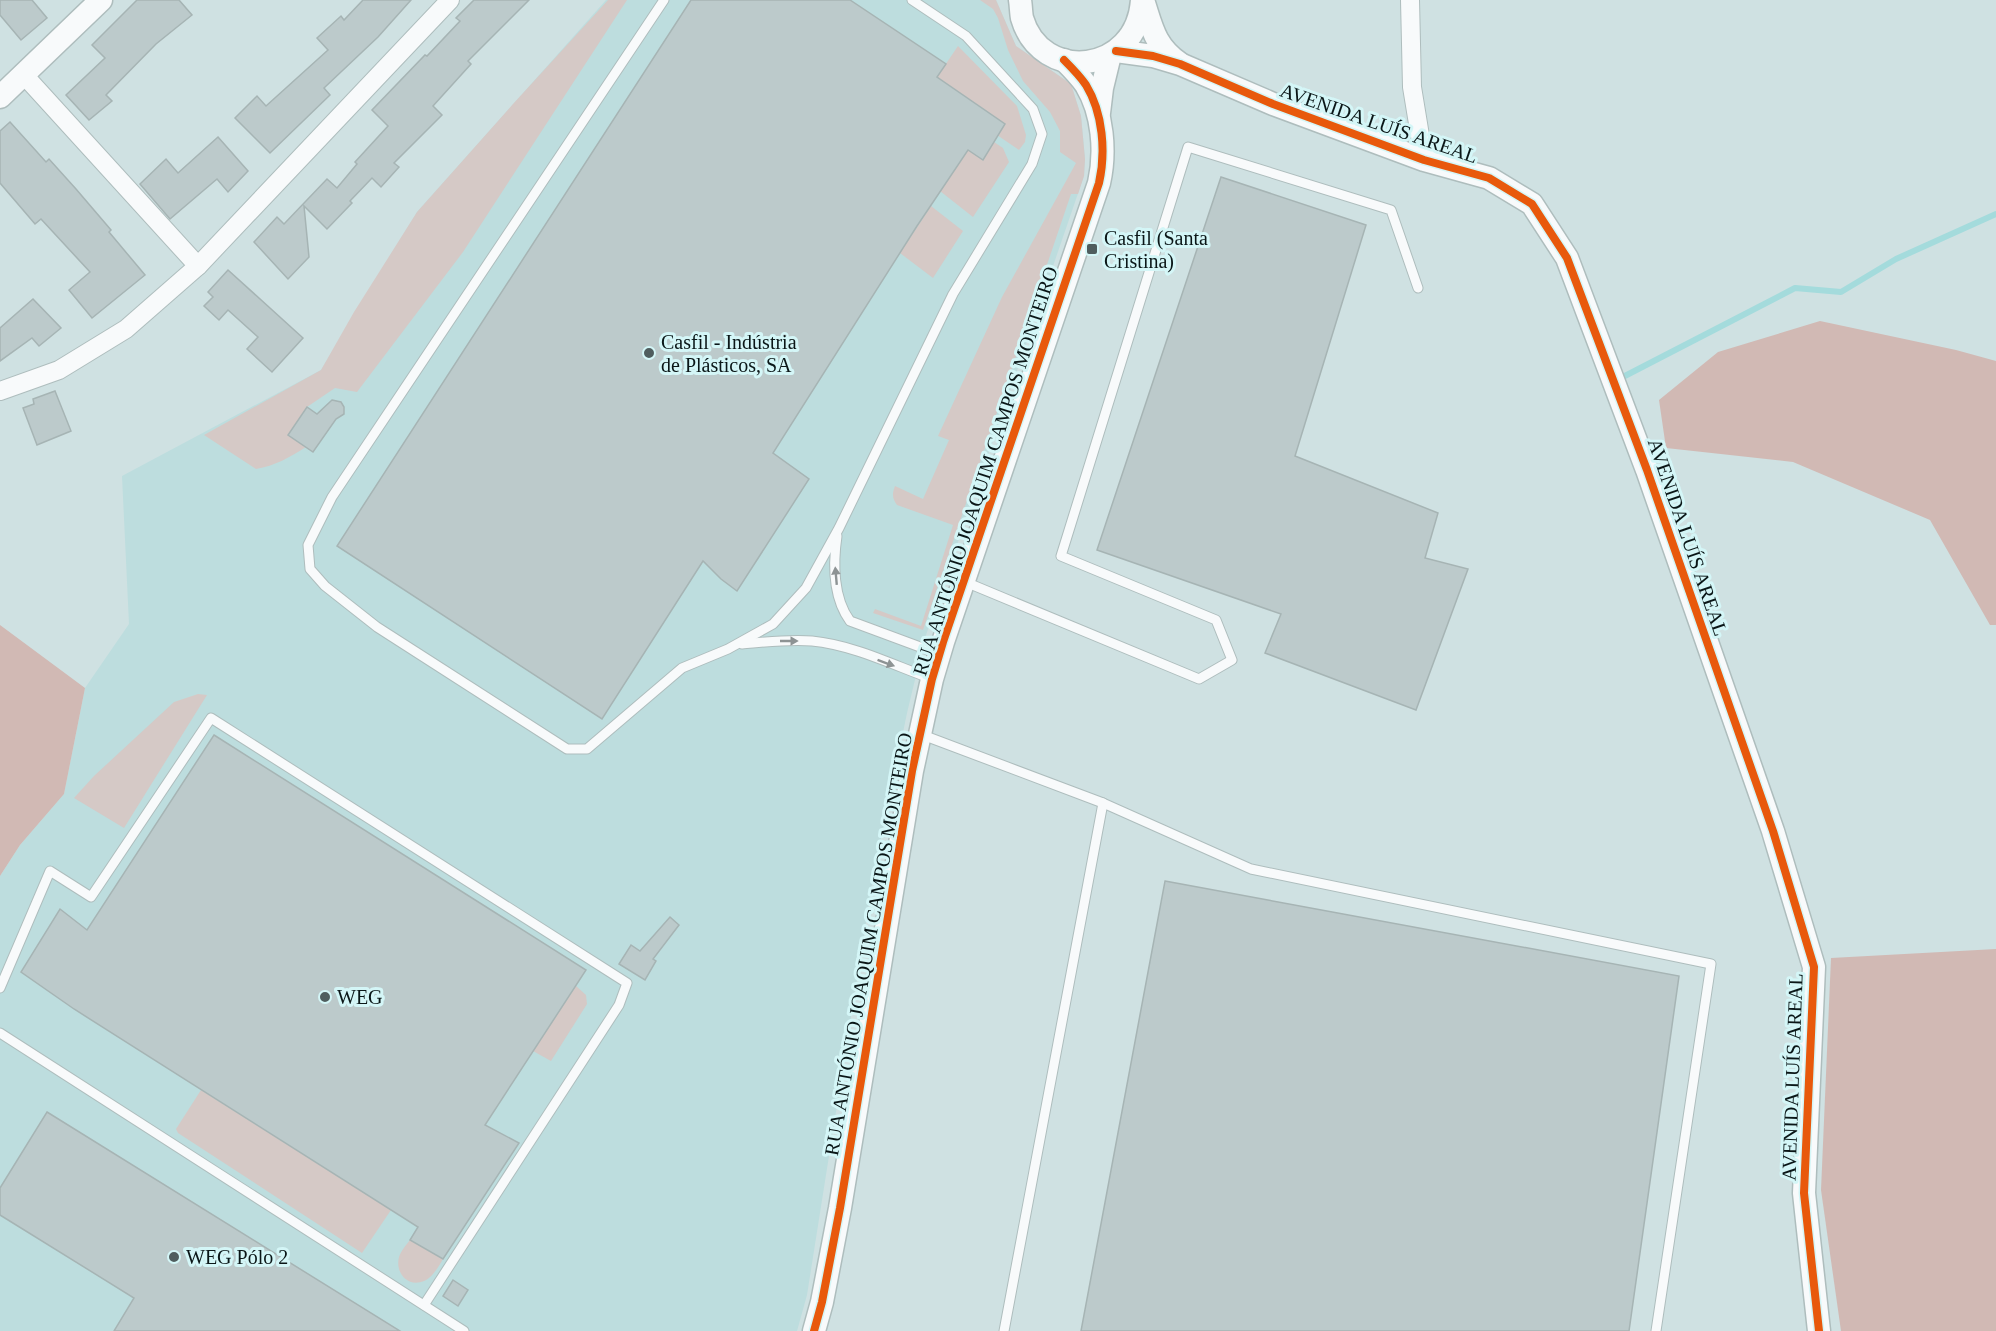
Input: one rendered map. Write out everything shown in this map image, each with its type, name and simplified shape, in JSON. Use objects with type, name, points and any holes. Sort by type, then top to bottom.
[{"type":"street","points":[[0,97],[101,0]]},
{"type":"street","points":[[0,391],[59,370],[126,329],[198,266],[450,0]]},
{"type":"street","points":[[1020,0],[1022,18],[1031,37],[1045,51],[1064,60],[1088,62],[1113,53],[1128,41],[1136,28],[1142,0]]},
{"type":"street","name":"AVENIDA LUÍS AREAL","points":[[1142,0],[1159,46],[1180,64]]},
{"type":"street","points":[[1410,0],[1412,87],[1424,160]]},
{"type":"street","name":"RUA ANTÓNIO JOAQUIM CAMPOS MONTEIRO","points":[[1098,117],[1102,88],[1113,53]]},
{"type":"street","name":"AVENIDA LUÍS AREAL","points":[[1113,53],[1154,56],[1180,64],[1272,104],[1424,160],[1489,178],[1532,204],[1567,258],[1638,445],[1773,831],[1814,967],[1804,1193],[1819,1331]]},
{"type":"street","name":"RUA ANTÓNIO JOAQUIM CAMPOS MONTEIRO","points":[[814,1331],[822,1302],[840,1208],[912,771],[932,679],[963,581],[1099,183],[1104,153],[1098,117],[1087,87],[1064,60]]},
{"type":"street","points":[[24,75],[198,266]]},
{"type":"lane","points":[[664,0],[332,497],[308,545],[310,569],[325,586],[377,627],[567,748],[587,749],[682,668],[736,645],[774,624],[806,588],[838,528],[952,294],[1032,164],[1042,134],[1034,109],[966,36],[912,0]]},
{"type":"lane","points":[[963,581],[1198,679],[1232,660],[1216,620],[1061,556],[1188,147],[1391,210],[1418,288]]},
{"type":"lane","points":[[838,528],[835,557],[837,588],[843,612],[850,621],[939,654]]},
{"type":"lane","points":[[736,645],[812,641],[841,646],[932,679]]},
{"type":"lane","points":[[0,988],[50,871],[91,897],[211,718],[627,984],[619,1005],[424,1305]]},
{"type":"lane","points":[[920,734],[1103,803],[1251,869],[1711,964],[1656,1331]]},
{"type":"lane","points":[[1004,1331],[1103,803]]},
{"type":"lane","points":[[0,1033],[464,1331]]},
{"type":"shaded area","points":[[606,0],[996,0],[1016,46],[1071,84],[1081,116],[1085,159],[1084,176],[925,638],[907,713],[873,878],[807,1295],[797,1331],[0,1331],[0,876],[20,845],[64,794],[85,688],[129,624],[122,476],[321,370],[417,212]]},
{"type":"shaded area","points":[[608,0],[627,0],[463,252],[357,392],[335,388],[307,407],[288,435],[306,447],[288,458],[256,469],[204,435],[321,370],[354,312],[417,212]]},
{"type":"shaded area","points":[[980,0],[996,0],[1016,46],[1071,84],[1081,116],[1085,159],[1084,176],[1078,194],[1071,194],[923,630],[873,613],[875,609],[921,626],[953,525],[897,505],[893,498],[894,489],[895,486],[923,499],[949,440],[938,436],[1002,297],[1076,163],[1060,152],[1060,131],[1050,112],[1023,81],[1008,50],[998,18],[993,9]]},
{"type":"shaded area","points":[[958,46],[1017,106],[1026,135],[1025,142],[1019,150],[997,135],[1004,123],[937,77]]},
{"type":"shaded area","points":[[994,142],[1003,148],[1009,162],[973,217],[940,191],[968,150],[983,160]]},
{"type":"shaded area","points":[[931,206],[963,231],[933,278],[900,253]]},
{"type":"shaded area","points":[[1820,321],[1956,350],[1996,361],[1996,625],[1990,625],[1930,520],[1793,462],[1666,448],[1659,400],[1718,352]]},
{"type":"shaded area","points":[[0,625],[85,688],[64,794],[20,845],[0,876]]},
{"type":"shaded area","points":[[198,694],[207,695],[124,828],[74,798],[94,776],[174,702]]},
{"type":"shaded area","points":[[1996,949],[1996,1331],[1841,1331],[1821,1190],[1831,958]]},
{"type":"shaded area","points":[[576,986],[586,995],[587,1004],[551,1061],[533,1051]]},
{"type":"shaded area","points":[[201,1090],[391,1210],[362,1253],[178,1133],[176,1129]]},
{"type":"shaded area","points":[[410,1240],[443,1259],[432,1275],[418,1283],[404,1277],[398,1263],[400,1255]]},
{"type":"building","points":[[0,0],[32,0],[47,18],[21,40],[0,15]]},
{"type":"building","points":[[137,0],[179,0],[192,15],[156,44],[106,95],[112,101],[89,120],[66,95],[105,58],[92,45]]},
{"type":"building","points":[[363,0],[411,0],[378,37],[324,88],[330,95],[270,153],[235,118],[257,96],[266,106],[328,50],[317,38],[341,16],[344,20]]},
{"type":"building","points":[[474,0],[529,0],[468,61],[471,64],[433,106],[442,115],[394,163],[399,167],[381,187],[372,178],[327,229],[304,206],[309,257],[288,279],[254,242],[277,217],[284,224],[327,179],[337,188],[357,164],[355,162],[388,126],[372,110],[460,21],[456,18]]},
{"type":"building","name":"Casfil - Indústria de Plásticos, SA","points":[[691,0],[850,0],[946,64],[937,77],[1005,124],[983,160],[968,150],[773,453],[809,479],[737,591],[703,561],[602,719],[337,546]]},
{"type":"building","points":[[10,122],[46,162],[49,159],[76,189],[145,275],[92,318],[69,290],[90,272],[41,219],[35,224],[0,183],[0,131]]},
{"type":"building","points":[[218,137],[248,171],[228,192],[217,179],[170,219],[140,184],[166,159],[178,173]]},
{"type":"building","points":[[1221,177],[1366,225],[1295,456],[1438,513],[1425,558],[1468,569],[1416,710],[1265,653],[1281,614],[1097,550]]},
{"type":"building","points":[[228,270],[303,338],[272,372],[247,349],[258,337],[228,310],[219,320],[204,306],[213,297],[208,292]]},
{"type":"building","points":[[33,299],[61,328],[39,346],[32,338],[0,361],[0,328]]},
{"type":"building","points":[[55,391],[71,431],[37,445],[23,408],[34,404],[33,399]]},
{"type":"building","points":[[332,400],[341,402],[344,414],[336,419],[313,452],[288,435],[307,407],[317,414]]},
{"type":"building","name":"WEG","points":[[214,735],[586,970],[485,1125],[519,1143],[443,1259],[410,1240],[418,1227],[74,1009],[21,972],[60,909],[87,930]]},
{"type":"building","points":[[1165,881],[1679,976],[1629,1331],[1081,1331]]},
{"type":"building","points":[[670,917],[679,925],[653,959],[656,961],[645,980],[619,964],[631,945],[640,951]]},
{"type":"building","name":"WEG Pólo 2","points":[[47,1112],[400,1331],[114,1331],[134,1298],[0,1215],[0,1188]]},
{"type":"building","points":[[453,1280],[468,1290],[458,1306],[443,1296]]},
{"type":"waterway","points":[[1619,379],[1795,288],[1841,292],[1896,259],[1996,214]]},
{"type":"cycle path","points":[[1116,51],[1153,56],[1180,64],[1273,104],[1424,160],[1489,178],[1532,204],[1567,258],[1647,470],[1773,831],[1814,967],[1804,1193],[1819,1331]]},
{"type":"cycle path","points":[[814,1331],[822,1302],[840,1208],[912,771],[932,679],[1099,183],[1102,133],[1096,108],[1086,85],[1064,60]]},
{"type":"place","name":"Casfil (Santa Cristina)","points":[[1092,249]]},
{"type":"place","name":"Casfil - Indústria de Plásticos, SA","points":[[649,353]]},
{"type":"place","name":"WEG","points":[[325,997]]},
{"type":"place","name":"WEG Pólo 2","points":[[174,1257]]}]
